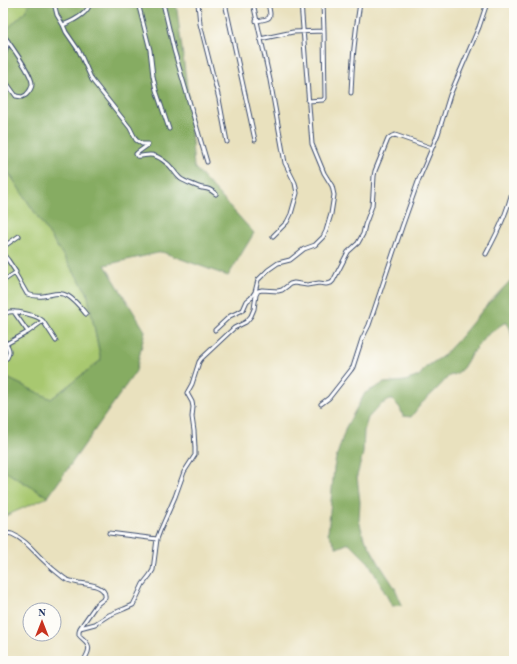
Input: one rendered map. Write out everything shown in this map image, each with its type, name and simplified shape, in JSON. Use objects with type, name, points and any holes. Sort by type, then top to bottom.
[{"type":"street","points":[[54,3],[57,15],[79,51],[92,80],[130,128],[136,140],[142,144],[148,144],[136,154],[137,156],[154,155],[169,165],[183,180],[200,187],[209,188],[216,194]]},
{"type":"street","points":[[64,25],[76,20],[89,8],[90,3]]},
{"type":"street","points":[[138,3],[150,50],[156,90],[170,129]]},
{"type":"street","points":[[163,3],[174,50],[207,162]]},
{"type":"street","points":[[198,3],[200,24],[219,99],[227,142]]},
{"type":"street","points":[[225,3],[255,140]]},
{"type":"street","points":[[253,3],[270,80],[282,152],[285,163],[297,188],[291,214],[287,222],[273,236]]},
{"type":"street","points":[[256,20],[269,18],[268,3]]},
{"type":"street","points":[[80,628],[95,624],[105,617],[129,607],[135,602],[141,588],[150,575],[157,540],[184,472],[195,455],[192,417],[193,407],[187,393],[192,384],[199,362],[234,328],[246,322],[254,309],[257,283],[260,277],[278,263],[290,260],[304,249],[316,245],[323,237],[328,225],[334,195],[332,186],[324,173],[312,144],[301,3]]},
{"type":"street","points":[[308,101],[323,100],[325,98],[323,3]]},
{"type":"street","points":[[351,93],[355,30],[360,3]]},
{"type":"street","points":[[321,404],[329,398],[351,370],[362,339],[369,325],[402,227],[438,134],[450,95],[480,27],[487,3]]},
{"type":"street","points":[[260,39],[293,32],[324,31]]},
{"type":"street","points":[[3,34],[31,78],[32,85],[26,95],[19,97],[16,96],[3,78]]},
{"type":"street","points":[[3,60],[8,41]]},
{"type":"street","points":[[215,330],[230,316],[243,310],[246,303],[256,292],[262,290],[278,291],[294,283],[306,285],[319,283],[326,284],[334,281],[348,252],[358,244],[363,234],[372,206],[375,171],[388,139],[395,136],[432,148]]},
{"type":"street","points":[[486,254],[494,239],[509,201],[514,181]]},
{"type":"street","points":[[3,247],[20,236]]},
{"type":"street","points":[[3,254],[15,271],[27,294],[37,297],[59,293],[64,294],[70,297],[86,314]]},
{"type":"street","points":[[3,281],[15,273]]},
{"type":"street","points":[[3,315],[14,312],[41,319],[56,341]]},
{"type":"street","points":[[14,312],[28,332]]},
{"type":"street","points":[[6,344],[28,332],[43,321]]},
{"type":"street","points":[[3,339],[9,347],[10,352],[7,358],[3,359]]},
{"type":"street","points":[[109,533],[157,540]]},
{"type":"street","points":[[3,534],[11,534],[21,538],[57,574],[67,580],[78,583],[86,583],[96,586],[104,591],[106,598],[96,605],[80,628],[79,635],[86,641],[89,647],[89,651],[84,661]]},
{"type":"green space","points":[[3,3],[30,3],[25,12],[3,33]]},
{"type":"green space","points":[[30,3],[176,3],[188,95],[194,167],[254,233],[228,276],[162,252],[105,265],[145,331],[136,371],[48,497],[3,470],[3,376],[51,399],[101,360],[87,292],[3,164],[3,33],[25,12]]},
{"type":"green space","points":[[3,164],[87,292],[101,360],[51,399],[3,376]]},
{"type":"green space","points":[[514,274],[514,346],[510,328],[506,322],[485,337],[472,353],[463,368],[456,374],[449,376],[421,404],[411,417],[403,416],[400,408],[393,400],[390,400],[380,405],[368,418],[364,431],[363,453],[357,476],[360,502],[359,520],[363,535],[395,588],[402,605],[392,606],[369,563],[349,543],[337,548],[328,533],[334,468],[346,427],[365,393],[384,383],[405,381],[419,376],[426,367],[443,356],[486,306],[511,280]]},
{"type":"green space","points":[[3,470],[48,497],[3,517]]}]
